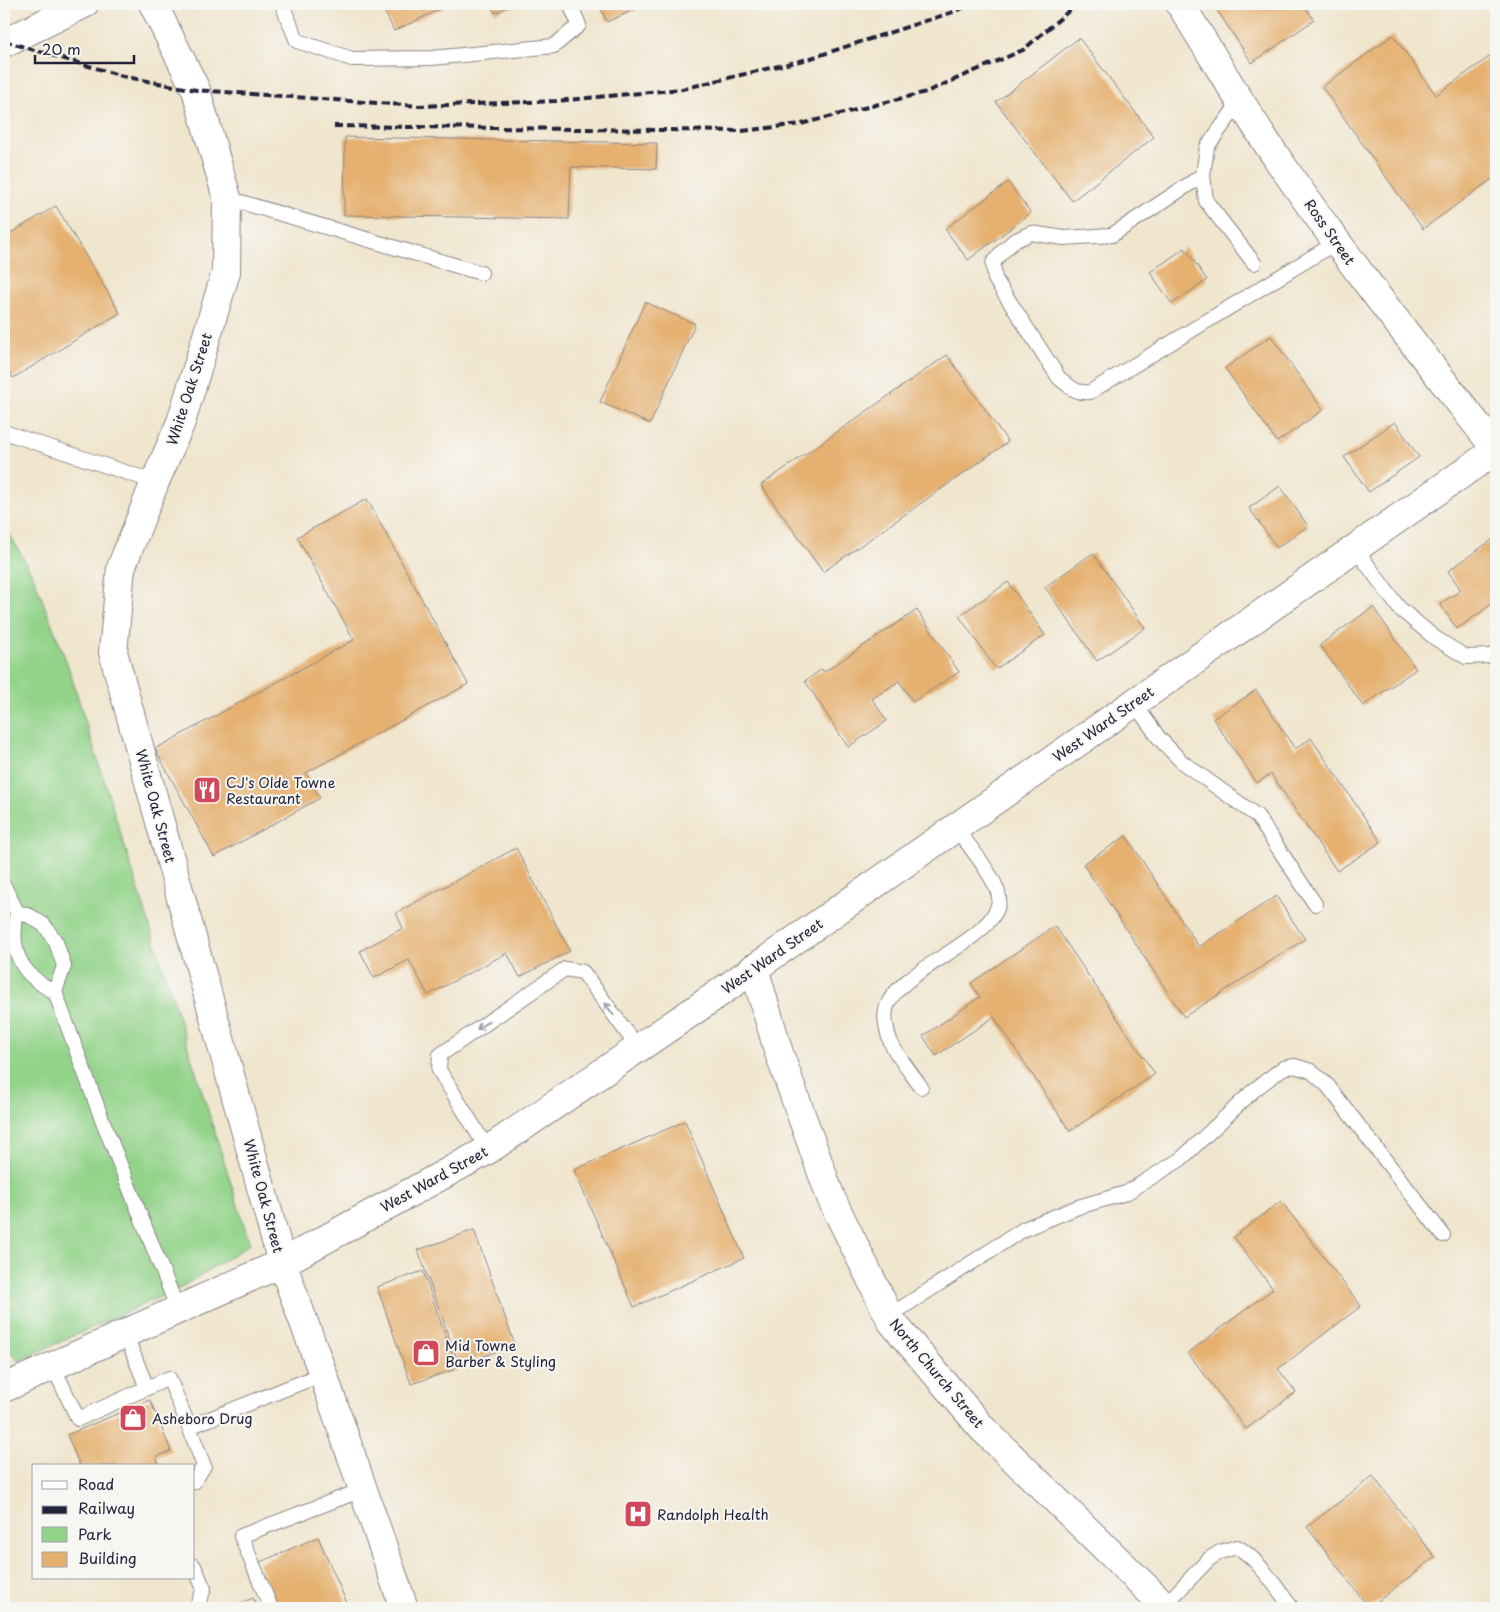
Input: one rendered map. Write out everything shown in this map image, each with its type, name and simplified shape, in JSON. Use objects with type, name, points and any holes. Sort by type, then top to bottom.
[{"type":"street","points":[[4,42],[84,4]]},
{"type":"street","name":"White Oak Street","points":[[153,4],[196,90],[227,198],[226,272],[181,422],[121,568],[113,652],[282,1263],[323,1374],[404,1608]]},
{"type":"street","name":"Ross Street","points":[[1180,4],[1278,160],[1359,274],[1496,450]]},
{"type":"street","name":"West Ward Street","points":[[4,1388],[282,1263],[488,1150],[702,1005],[1496,450]]},
{"type":"street","name":"North Church Street","points":[[754,968],[779,1053],[831,1198],[892,1322],[982,1428],[1166,1607]]},
{"type":"lane","points":[[282,4],[297,40],[352,59],[432,58],[554,46],[579,25],[570,4]]},
{"type":"lane","points":[[1241,100],[1207,147],[1204,175],[1206,201],[1254,263]]},
{"type":"lane","points":[[1204,175],[1112,235],[1064,238],[1031,234],[1014,240],[993,262],[995,279],[1059,378],[1070,387],[1081,393],[1090,392],[1337,242]]},
{"type":"lane","points":[[227,198],[480,273]]},
{"type":"lane","points":[[4,432],[155,482]]},
{"type":"lane","points":[[1355,548],[1399,608],[1435,638],[1466,657],[1491,656],[1496,653]]},
{"type":"lane","points":[[1134,702],[1159,738],[1182,762],[1257,816],[1315,904]]},
{"type":"lane","points":[[921,1087],[891,1044],[886,1024],[886,1006],[899,988],[979,932],[994,916],[999,899],[995,883],[955,828]]},
{"type":"lane","points":[[4,886],[17,912],[14,936],[19,961],[31,977],[55,992],[100,1114],[178,1310]]},
{"type":"lane","points":[[17,912],[30,916],[44,925],[56,942],[64,966],[55,992]]},
{"type":"lane","points":[[488,1150],[439,1070],[440,1055],[564,969],[583,972],[638,1048]]},
{"type":"lane","points":[[889,1316],[1024,1230],[1078,1207],[1126,1193],[1181,1159],[1254,1090],[1283,1068],[1295,1066],[1311,1071],[1328,1086],[1443,1235]]},
{"type":"lane","points":[[125,1333],[147,1388]]},
{"type":"lane","points":[[54,1366],[78,1419],[169,1378],[204,1466],[195,1480]]},
{"type":"lane","points":[[189,1427],[323,1374]]},
{"type":"lane","points":[[271,1608],[241,1536],[362,1490]]},
{"type":"lane","points":[[1166,1607],[1209,1560],[1220,1552],[1237,1547],[1246,1551],[1292,1608]]},
{"type":"lane","points":[[195,1568],[204,1589],[196,1608]]},
{"type":"green space","points":[[4,524],[33,576],[67,663],[250,1244],[180,1288],[18,1361],[4,1342]]},
{"type":"building","points":[[381,4],[451,4],[394,31]]},
{"type":"building","points":[[491,4],[515,4],[495,13]]},
{"type":"building","points":[[599,4],[647,4],[607,22]]},
{"type":"building","points":[[1213,4],[1303,4],[1314,20],[1252,63]]},
{"type":"building","points":[[1393,35],[1436,95],[1496,52],[1496,176],[1423,229],[1322,87]]},
{"type":"building","points":[[1079,38],[1154,137],[1072,201],[996,102]]},
{"type":"building","points":[[345,137],[657,143],[656,169],[571,167],[569,219],[344,215]]},
{"type":"building","points":[[1008,182],[1031,213],[968,260],[945,229]]},
{"type":"building","points":[[56,206],[120,313],[13,378],[4,363],[4,237]]},
{"type":"building","points":[[1185,248],[1207,280],[1172,304],[1150,272]]},
{"type":"building","points":[[645,302],[695,324],[650,424],[600,402]]},
{"type":"building","points":[[1271,336],[1323,410],[1277,442],[1225,368]]},
{"type":"building","points":[[947,355],[1008,442],[823,572],[761,485]]},
{"type":"building","points":[[1395,422],[1419,457],[1369,492],[1344,457]]},
{"type":"building","points":[[1280,486],[1308,526],[1277,548],[1249,508]]},
{"type":"building","points":[[367,499],[468,684],[306,773],[320,798],[214,857],[155,749],[354,640],[297,537]]},
{"type":"building","points":[[1496,537],[1496,601],[1457,629],[1440,604],[1461,590],[1448,571]]},
{"type":"building","points":[[1093,553],[1145,628],[1097,661],[1045,587]]},
{"type":"building","points":[[1008,582],[1045,635],[996,669],[959,616]]},
{"type":"building","points":[[1373,607],[1416,669],[1363,706],[1320,645]]},
{"type":"building","points":[[917,610],[959,672],[913,702],[899,681],[872,699],[887,721],[848,747],[805,681],[822,669],[824,672]]},
{"type":"building","points":[[1256,690],[1295,749],[1311,738],[1381,842],[1337,871],[1271,774],[1257,783],[1213,719]]},
{"type":"building","points":[[1126,836],[1199,947],[1276,896],[1305,939],[1184,1017],[1083,864]]},
{"type":"building","points":[[516,848],[570,951],[520,977],[507,953],[428,995],[409,960],[374,978],[360,951],[403,928],[396,913]]},
{"type":"building","points":[[1055,926],[1155,1074],[1070,1131],[994,1017],[936,1056],[923,1036],[980,997],[971,983]]},
{"type":"building","points":[[685,1121],[744,1258],[634,1307],[574,1170]]},
{"type":"building","points":[[1281,1201],[1361,1306],[1278,1369],[1296,1392],[1246,1429],[1188,1353],[1273,1289],[1234,1237]]},
{"type":"building","points":[[474,1230],[515,1345],[459,1365],[418,1250]]},
{"type":"building","points":[[423,1271],[457,1369],[411,1384],[377,1287]]},
{"type":"building","name":"Asheboro Drug","points":[[150,1400],[171,1451],[156,1457],[159,1464],[79,1464],[67,1435]]},
{"type":"building","points":[[1373,1476],[1435,1557],[1369,1608],[1307,1527]]},
{"type":"building","points":[[318,1537],[349,1608],[277,1608],[258,1563]]},
{"type":"building","points":[[253,1598],[258,1608],[228,1608]]},
{"type":"railway","points":[[4,41],[126,77],[196,90],[419,106],[556,101],[682,89],[808,59],[956,11],[971,4]]},
{"type":"railway","points":[[334,126],[742,131],[801,124],[926,92],[1023,50],[1077,4]]},
{"type":"place","name":"CJ's Olde Towne Restaurant","points":[[207,790]]},
{"type":"place","name":"Mid Towne Barber & Styling","points":[[426,1353]]},
{"type":"place","name":"Asheboro Drug","points":[[133,1418]]},
{"type":"place","name":"Randolph Health","points":[[638,1514]]}]
